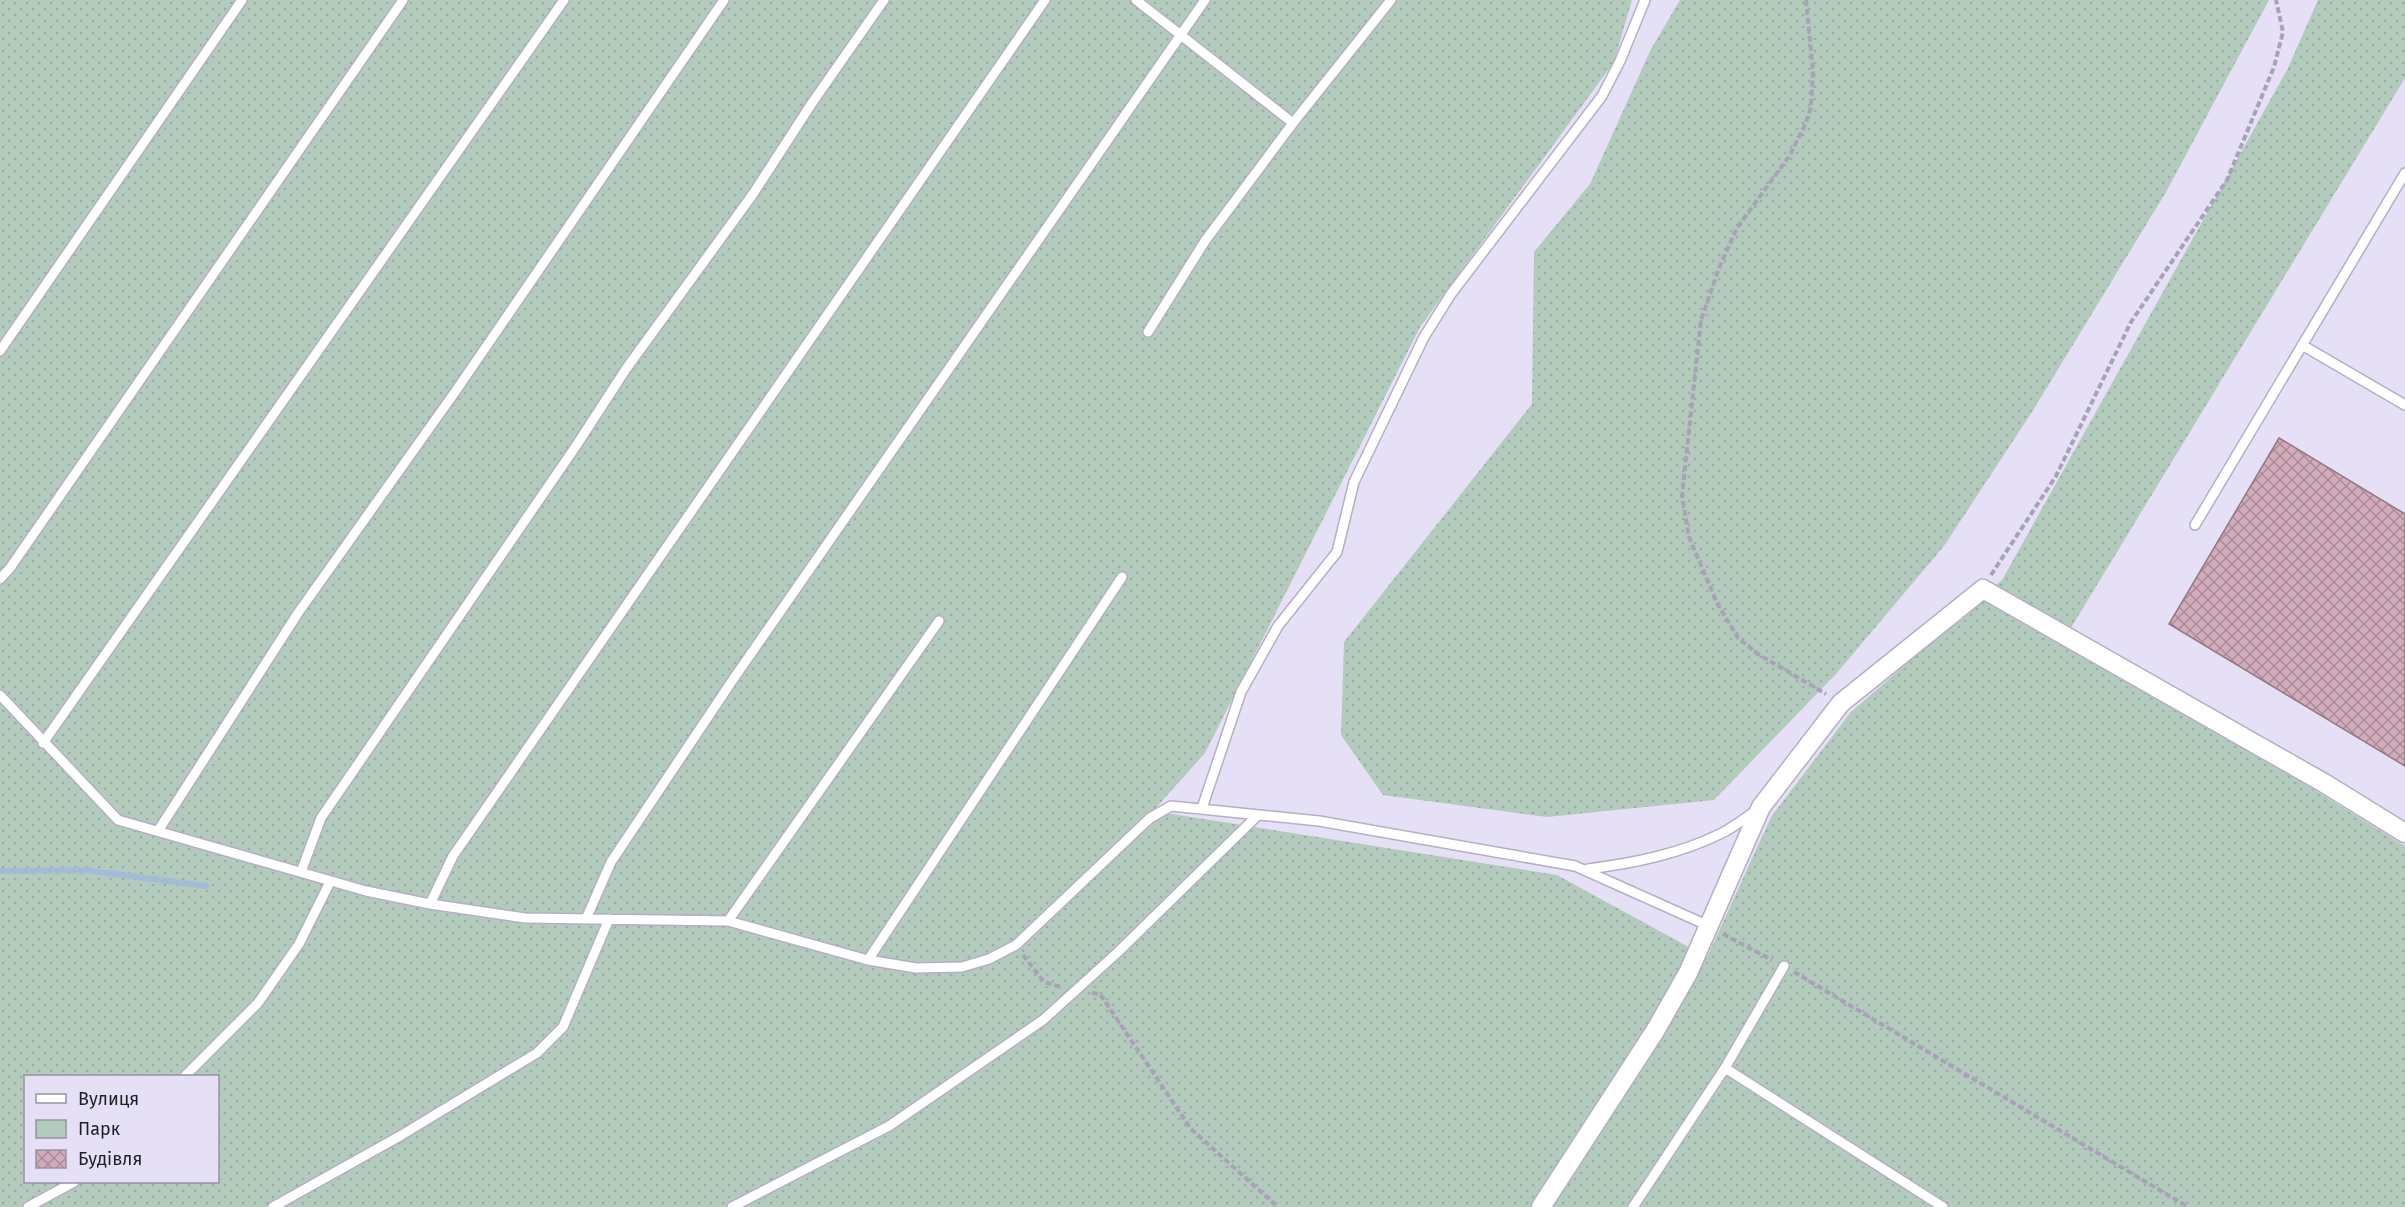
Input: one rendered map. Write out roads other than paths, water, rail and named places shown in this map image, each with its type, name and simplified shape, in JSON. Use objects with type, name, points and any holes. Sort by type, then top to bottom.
[{"type":"street","points":[[1542,1207],[1655,1031],[1688,973],[1761,807],[1841,702],[1983,589],[2324,783],[2405,833]]},
{"type":"lane","points":[[0,351],[242,0]]},
{"type":"lane","points":[[0,579],[10,568],[403,0]]},
{"type":"lane","points":[[44,743],[564,0]]},
{"type":"lane","points":[[158,831],[298,613],[455,392],[724,0]]},
{"type":"lane","points":[[301,872],[321,818],[563,466],[626,369],[753,194],[812,103],[884,0]]},
{"type":"lane","points":[[430,903],[453,856],[1045,0]]},
{"type":"lane","points":[[1136,0],[1293,123]]},
{"type":"lane","points":[[586,919],[611,862],[719,700],[1205,0]]},
{"type":"lane","points":[[1148,332],[1204,242],[1293,123],[1392,0]]},
{"type":"lane","points":[[1202,808],[1241,692],[1278,626],[1337,552],[1354,482],[1424,337],[1451,294],[1602,96],[1620,61],[1645,0]]},
{"type":"lane","points":[[2195,525],[2405,173]]},
{"type":"lane","points":[[2302,345],[2405,405]]},
{"type":"lane","points":[[868,960],[1122,577]]},
{"type":"lane","points":[[728,921],[939,621]]},
{"type":"lane","points":[[0,696],[118,820],[330,882],[430,903],[525,918],[728,921],[868,960],[916,968],[962,967],[989,959],[1016,945],[1150,818],[1171,806],[1319,821],[1585,869],[1710,926]]},
{"type":"lane","points":[[1585,869],[1628,864],[1693,845],[1722,832],[1761,807]]},
{"type":"lane","points":[[732,1207],[889,1126],[1042,1020],[1118,952],[1258,815]]},
{"type":"lane","points":[[187,1075],[258,1003],[299,944],[330,882]]},
{"type":"lane","points":[[273,1207],[400,1136],[537,1053],[563,1028],[609,919]]},
{"type":"lane","points":[[1634,1207],[1725,1068],[1784,966]]},
{"type":"lane","points":[[1725,1068],[1943,1207]]},
{"type":"lane","points":[[28,1207],[72,1183]]},
{"type":"waterway","points":[[0,871],[85,870],[206,886]]}]
